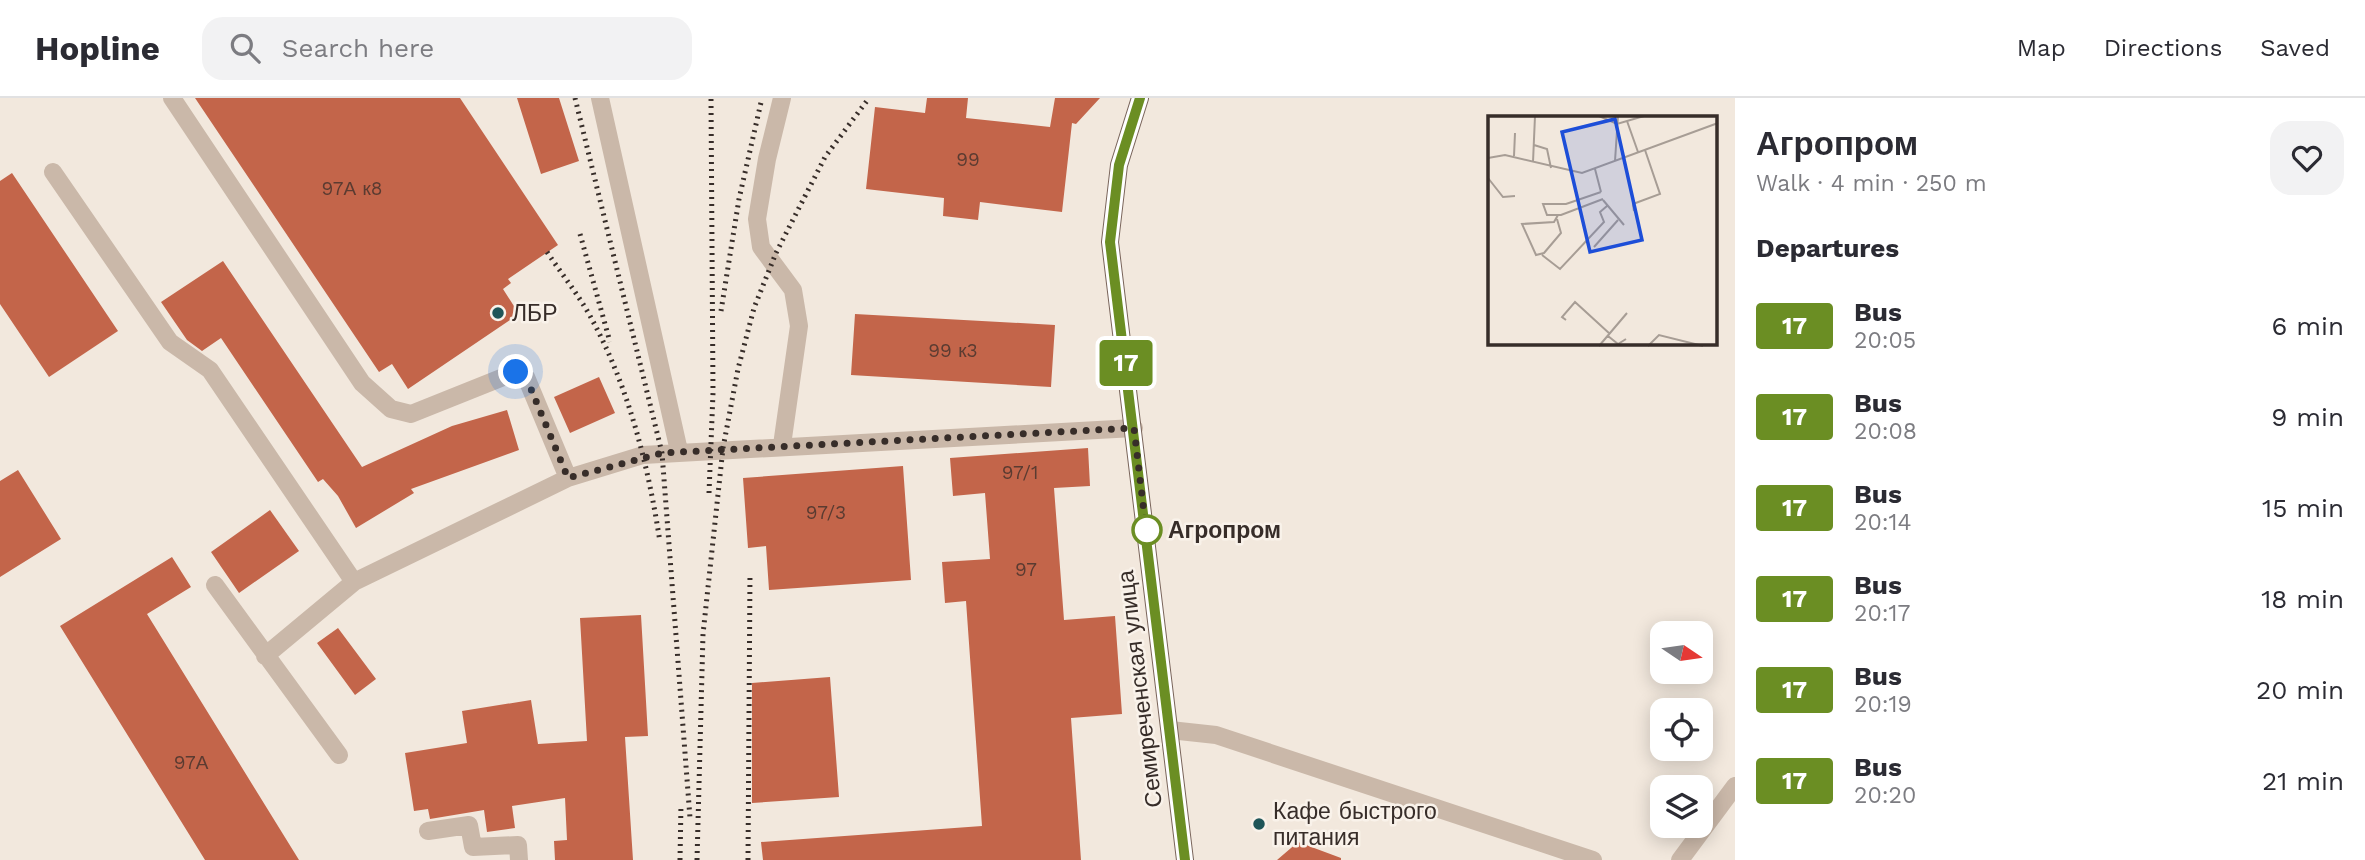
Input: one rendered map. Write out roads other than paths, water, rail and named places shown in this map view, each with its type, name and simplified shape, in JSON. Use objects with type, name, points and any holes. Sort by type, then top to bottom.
[{"type":"main road","name":"Семиреченская улица","points":[[1140,98],[1119,165],[1110,242],[1185,860]]},
{"type":"street","points":[[172,98],[362,383],[391,409],[411,414],[516,372],[526,377],[568,478]]},
{"type":"street","points":[[600,98],[679,452]]},
{"type":"street","points":[[782,98],[767,159],[757,219],[761,247],[793,290],[799,326],[782,445]]},
{"type":"street","points":[[53,172],[170,342],[210,370],[354,582]]},
{"type":"street","points":[[265,656],[354,582],[568,478],[643,455],[782,445],[1134,428]]},
{"type":"street","points":[[215,585],[339,755]]},
{"type":"street","points":[[1170,730],[1216,735],[1593,860]]},
{"type":"street","points":[[1681,860],[1735,786]]},
{"type":"street","points":[[428,831],[469,825],[473,847],[518,845],[519,860]]},
{"type":"railway","points":[[575,98],[662,453],[690,818]]},
{"type":"railway","points":[[709,493],[713,393],[711,98]]},
{"type":"railway","points":[[721,311],[739,199],[762,98]]},
{"type":"railway","points":[[697,860],[703,634],[723,448],[738,369],[754,308],[776,253],[825,157],[869,98]]},
{"type":"railway","points":[[580,234],[610,342]]},
{"type":"railway","points":[[547,252],[589,314],[615,368],[643,454],[660,542]]},
{"type":"railway","points":[[748,860],[750,573]]},
{"type":"railway","points":[[680,860],[681,804]]},
{"type":"place","name":"ЛБР","points":[[498,313]]},
{"type":"place","name":"Агропром","points":[[1147,530]]},
{"type":"place","name":"Кафе быстрого питания","points":[[1259,824]]}]
